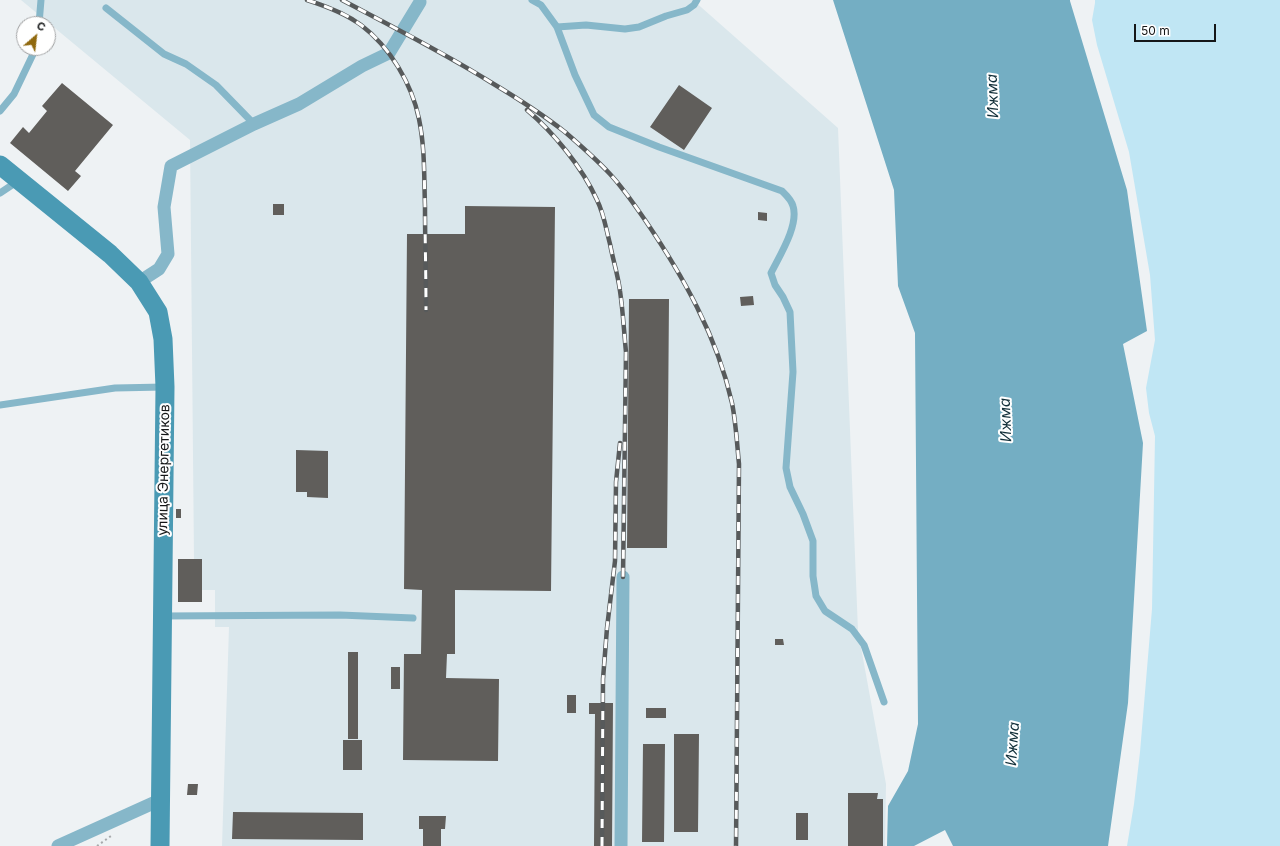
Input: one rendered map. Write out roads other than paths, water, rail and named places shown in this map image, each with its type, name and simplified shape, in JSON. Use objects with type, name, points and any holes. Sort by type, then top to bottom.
[{"type":"main road","name":"улица Энергетиков","points":[[0,165],[110,254],[139,282],[158,312],[163,339],[165,387],[160,846]]},
{"type":"street","points":[[139,282],[159,269],[168,254],[164,207],[171,166],[254,124],[299,104],[362,66],[389,53],[420,1]]},
{"type":"street","points":[[620,846],[623,577]]},
{"type":"street","points":[[58,846],[160,800]]},
{"type":"lane","points":[[39,16],[41,0]]},
{"type":"lane","points":[[532,0],[541,5],[557,27],[574,75],[594,115],[609,127],[659,147],[782,191],[790,198],[794,206],[794,225],[771,273],[774,285],[783,297],[790,312],[793,372],[786,468],[790,487],[803,514],[813,541],[813,576],[816,596],[825,611],[852,629],[864,645],[884,702]]},
{"type":"lane","points":[[557,27],[586,25],[625,29],[639,27],[666,16],[687,10],[694,5],[697,0]]},
{"type":"lane","points":[[106,8],[164,54],[186,64],[216,85],[254,124]]},
{"type":"lane","points":[[0,111],[14,94],[32,56]]},
{"type":"lane","points":[[0,193],[18,181]]},
{"type":"lane","points":[[0,405],[115,388],[165,387]]},
{"type":"lane","points":[[162,616],[340,615],[413,618]]},
{"type":"water","name":"Ижма","points":[[833,0],[1070,0],[1127,190],[1147,331],[1123,344],[1143,443],[1128,703],[1108,846],[953,846],[945,830],[914,846],[887,846],[888,806],[908,771],[918,724],[915,333],[898,286],[894,190]]},
{"type":"railway","points":[[307,0],[342,13],[372,34],[398,67],[416,106],[421,130],[423,152],[426,310]]},
{"type":"railway","points":[[342,0],[474,72],[529,106],[565,132],[582,147],[615,179],[645,220],[673,263],[708,330],[726,378],[732,403],[739,464],[736,846]]},
{"type":"railway","points":[[527,110],[557,140],[584,175],[603,216],[618,279],[626,352],[623,577]]},
{"type":"railway","points":[[602,846],[603,679],[615,561],[616,482],[620,443]]}]
